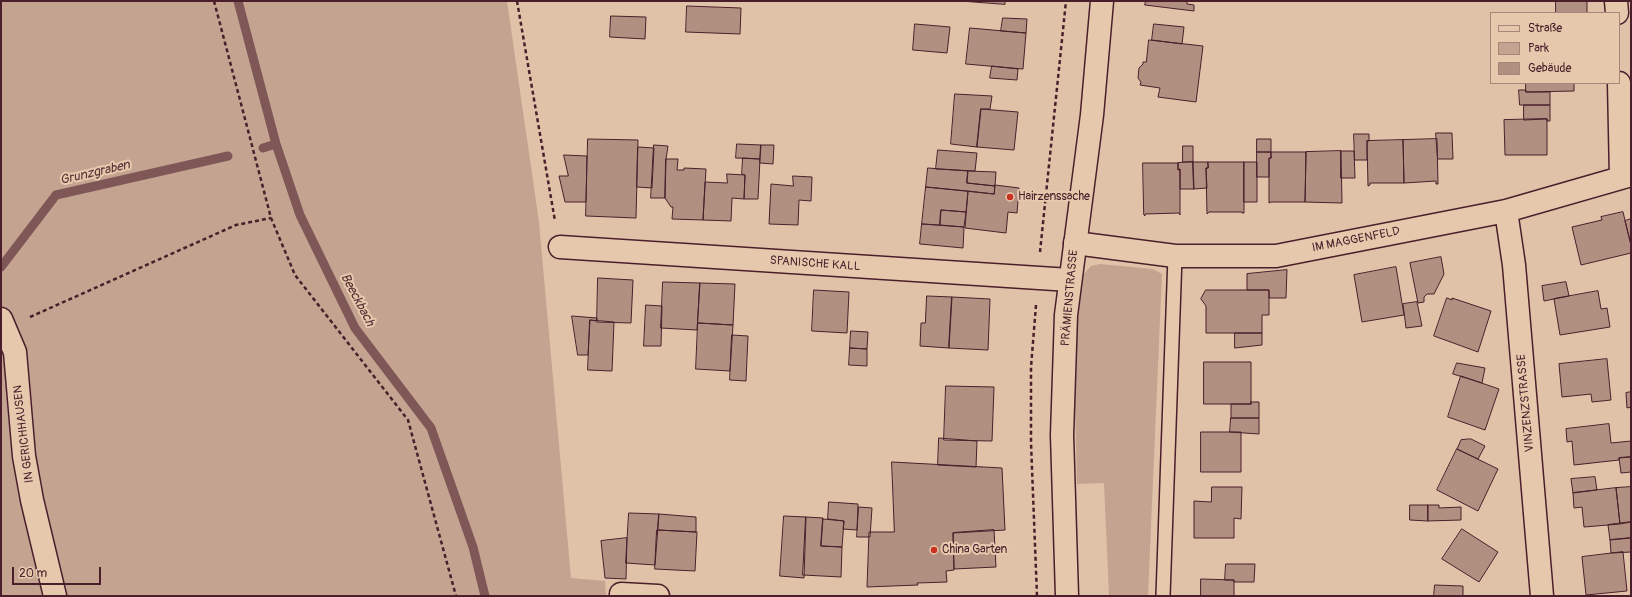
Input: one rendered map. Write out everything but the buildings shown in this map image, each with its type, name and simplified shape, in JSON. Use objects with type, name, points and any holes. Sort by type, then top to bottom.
[{"type":"street","name":"PRÄMIENSTRASSE","points":[[1067,596],[1062,435],[1066,315],[1092,115],[1102,1]]},
{"type":"street","points":[[1616,1],[1617,12]]},
{"type":"street","points":[[1619,84],[1626,176]]},
{"type":"street","name":"IM MAGGENFELD","points":[[1075,243],[1176,256],[1276,256],[1506,211],[1626,176]]},
{"type":"street","name":"VINZENZSTRASSE","points":[[1506,211],[1514,265],[1542,596]]},
{"type":"street","name":"SPANISCHE KALL","points":[[560,247],[1070,280]]},
{"type":"street","name":"IN GERICHHAUSEN","points":[[3,324],[15,352],[24,456],[32,500],[55,596]]},
{"type":"street","points":[[621,594],[658,596]]},
{"type":"lane","points":[[1163,596],[1176,256]]},
{"type":"path","points":[[214,1],[271,218],[295,275],[408,420],[456,596]]},
{"type":"path","points":[[517,1],[560,247]]},
{"type":"path","points":[[3,324],[236,225],[271,218]]},
{"type":"green space","points":[[1,1],[507,1],[539,222],[571,578],[605,581],[606,596],[1,596]]},
{"type":"green space","points":[[1100,264],[1153,269],[1162,274],[1148,596],[1109,596],[1104,483],[1077,484],[1075,407],[1078,297],[1081,277],[1091,266]]},
{"type":"waterway","name":"Beeckbach","points":[[238,1],[276,144],[300,215],[355,328],[431,428],[473,547],[485,596]]},
{"type":"waterway","name":"Grunzgraben","points":[[263,148],[276,144]]},
{"type":"waterway","name":"Grunzgraben","points":[[1,267],[56,195],[228,156]]},
{"type":"place","name":"Hairzenssache","points":[[1010,197]]},
{"type":"place","name":"China Garten","points":[[934,550]]}]
